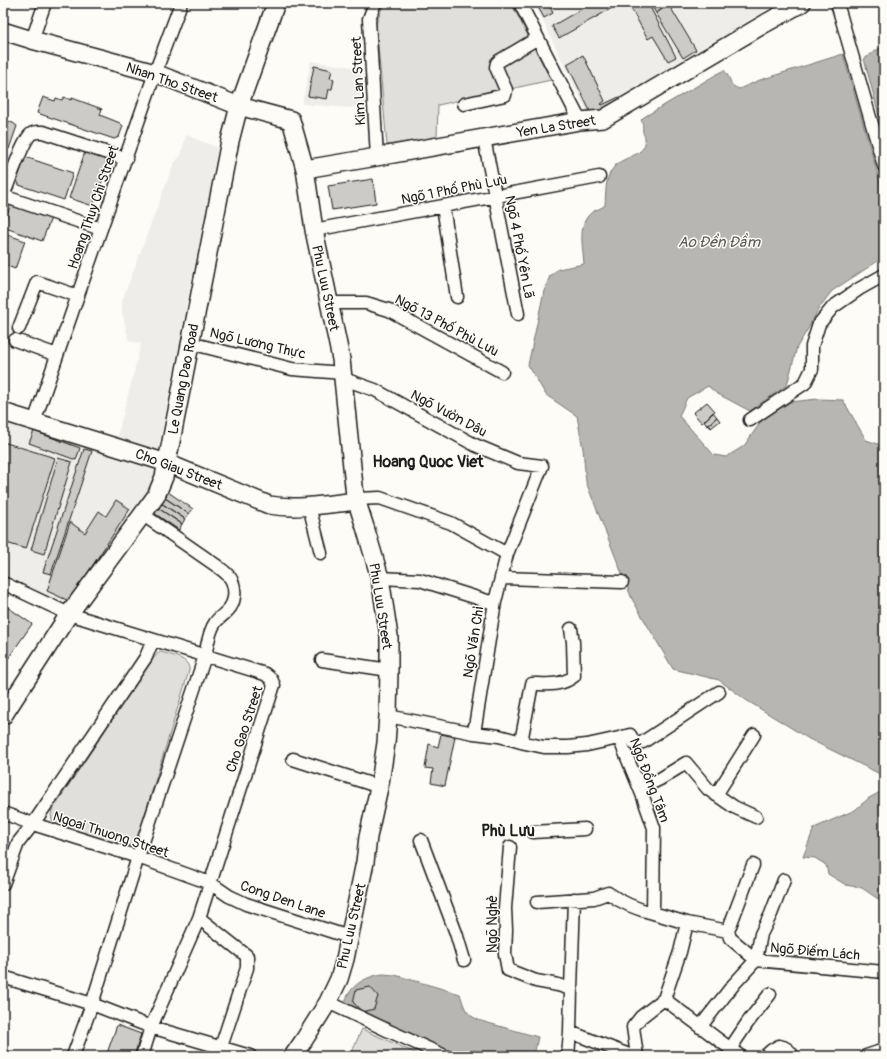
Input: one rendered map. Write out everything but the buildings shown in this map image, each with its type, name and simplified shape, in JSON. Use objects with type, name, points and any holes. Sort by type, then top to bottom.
[{"type":"main road","name":"Le Quang Dao Road","points":[[3,716],[69,614],[156,496],[164,477],[230,141],[239,106],[276,3]]},
{"type":"main road","name":"Yen La Street","points":[[305,169],[580,121],[603,119],[802,3]]},
{"type":"main road","name":"Nhan Tho Street","points":[[3,31],[155,73],[239,106],[291,120],[305,169]]},
{"type":"main road","name":"Phu Luu Street","points":[[293,1056],[328,1002],[339,979],[345,959],[365,862],[368,837],[380,787],[386,743],[389,670],[389,636],[380,578],[356,500],[344,376],[314,230],[305,169]]},
{"type":"main road","name":"Cho Giau Street","points":[[3,412],[167,462],[269,505],[282,507],[309,506],[356,500]]},
{"type":"street","points":[[32,40],[45,3]]},
{"type":"street","name":"Kim Lan Street","points":[[375,3],[369,19],[377,157]]},
{"type":"street","points":[[520,3],[580,121]]},
{"type":"street","points":[[837,3],[884,166]]},
{"type":"street","name":"Hoang Thuy Chi Street","points":[[34,422],[126,159],[178,4]]},
{"type":"street","points":[[464,104],[505,95],[506,90],[496,67],[497,63],[538,38]]},
{"type":"street","points":[[101,229],[3,196],[24,142],[33,132],[43,132],[126,159]]},
{"type":"street","name":"Ngõ 4 Phố Yên Lã","points":[[484,138],[518,314]]},
{"type":"street","name":"Ngõ 1 Phố Phù Lưu","points":[[314,230],[599,177]]},
{"type":"street","points":[[442,206],[457,297]]},
{"type":"street","points":[[750,420],[805,383],[812,369],[812,346],[819,324],[833,307],[859,289],[884,275]]},
{"type":"street","points":[[19,328],[37,282],[78,296]]},
{"type":"street","name":"Ngõ 13 Phố Phù Lưu","points":[[330,302],[366,303],[389,310],[502,372]]},
{"type":"street","points":[[15,340],[57,355]]},
{"type":"street","name":"Ngõ Lương Thực","points":[[190,343],[292,369],[344,376]]},
{"type":"street","name":"Ngõ Vườn Dâu","points":[[344,376],[375,390],[475,445],[518,463],[542,466],[507,554]]},
{"type":"street","points":[[356,500],[380,498],[451,523],[507,554],[495,602]]},
{"type":"street","points":[[309,506],[321,553]]},
{"type":"street","points":[[73,1056],[92,1004],[138,857],[205,656],[212,627],[215,622],[228,610],[233,602],[234,588],[232,581],[227,574],[142,514]]},
{"type":"street","name":"Ngõ Văn Chỉ","points":[[380,578],[420,580],[487,601],[495,602],[474,733]]},
{"type":"street","points":[[501,578],[622,582]]},
{"type":"street","name":"Cho Gao Street","points":[[3,583],[69,614],[265,674],[271,679],[274,685],[199,918],[151,1027],[142,1056]]},
{"type":"street","points":[[521,742],[532,684],[556,684],[569,680],[574,676],[571,629]]},
{"type":"street","points":[[3,884],[18,843],[146,657],[153,640]]},
{"type":"street","points":[[322,660],[389,670]]},
{"type":"street","points":[[619,738],[630,735],[635,744],[643,742],[719,692]]},
{"type":"street","name":"Ngõ Đồng Tâm","points":[[388,716],[474,733],[498,736],[544,747],[587,745],[619,738],[654,828],[653,913]]},
{"type":"street","points":[[716,795],[754,735]]},
{"type":"street","points":[[293,759],[380,787]]},
{"type":"street","points":[[640,789],[686,763],[716,795],[734,807],[756,817]]},
{"type":"street","name":"Ngoai Thuong Street","points":[[3,813],[32,824],[138,857],[210,883]]},
{"type":"street","points":[[533,832],[584,829]]},
{"type":"street","points":[[421,840],[456,933],[464,960]]},
{"type":"street","name":"Ngõ Nghè","points":[[510,847],[505,908],[505,954],[508,970],[536,981],[571,989]]},
{"type":"street","points":[[537,902],[594,898],[608,894],[626,905],[640,910],[686,923],[728,931],[753,865]]},
{"type":"street","points":[[700,1027],[734,984],[756,960],[761,934],[771,914],[784,880]]},
{"type":"street","name":"Cong Den Lane","points":[[210,883],[229,896],[246,904],[350,937]]},
{"type":"street","points":[[568,1056],[574,900]]},
{"type":"street","points":[[199,918],[248,956],[247,968],[221,1047]]},
{"type":"street","points":[[637,1056],[633,1027],[641,1017],[664,999],[680,952],[686,923]]},
{"type":"street","name":"Ngõ Điếm Lách","points":[[728,931],[730,938],[756,960],[884,972]]},
{"type":"street","points":[[3,977],[92,1004],[151,1027],[250,1056]]},
{"type":"street","points":[[664,999],[734,1053],[748,1022],[770,994]]},
{"type":"street","points":[[328,1002],[445,1056]]},
{"type":"street","points":[[570,1032],[632,1056]]},
{"type":"street","points":[[765,1056],[779,1046],[790,1051],[793,1056]]},
{"type":"street","points":[[866,1056],[884,1049]]},
{"type":"shaded area","points":[[384,3],[511,3],[551,80],[438,105],[437,137],[387,145],[376,24]]},
{"type":"shaded area","points":[[534,3],[780,3],[752,18],[681,66],[659,84],[589,116]]},
{"type":"shaded area","points":[[311,61],[360,68],[365,106],[349,108],[302,104]]},
{"type":"shaded area","points":[[186,135],[218,148],[157,455],[116,442],[141,344],[129,341],[122,312],[122,301],[173,165],[181,155]]},
{"type":"shaded area","points":[[3,423],[160,467],[142,507],[67,606],[3,575]]},
{"type":"shaded area","points":[[161,652],[183,660],[187,663],[189,671],[137,840],[128,846],[124,846],[56,824],[52,820],[52,810],[153,659],[158,653]]},
{"type":"shaded area","points":[[362,1029],[422,1056],[350,1056]]},
{"type":"water","points":[[884,45],[884,134],[864,59]]},
{"type":"water","name":"Ao Đền Đầm","points":[[843,54],[884,196],[884,257],[832,291],[819,308],[797,347],[787,385],[750,411],[716,393],[708,386],[687,398],[679,416],[714,455],[726,457],[744,446],[762,420],[790,402],[818,399],[843,400],[866,440],[884,446],[884,776],[809,739],[746,700],[719,680],[673,669],[632,599],[586,482],[583,449],[577,416],[546,395],[528,365],[544,291],[550,276],[558,269],[584,264],[582,230],[584,223],[591,213],[605,205],[606,187],[611,171],[621,161],[636,154],[643,148],[645,138],[641,120],[644,117],[724,70],[732,85],[739,89],[760,80]]},
{"type":"water","points":[[884,790],[884,903],[862,888],[846,885],[828,874],[826,865],[815,858],[803,857],[814,828],[855,810],[869,798]]},
{"type":"water","points":[[383,974],[395,975],[460,994],[466,1010],[472,1016],[481,1021],[538,1037],[534,1056],[455,1056],[344,1006],[351,990],[358,983],[373,976]]},
{"type":"district","name":"Hoang Quoc Viet","points":[[428,461]]},
{"type":"district","name":"Phù Lưu","points":[[508,830]]}]
